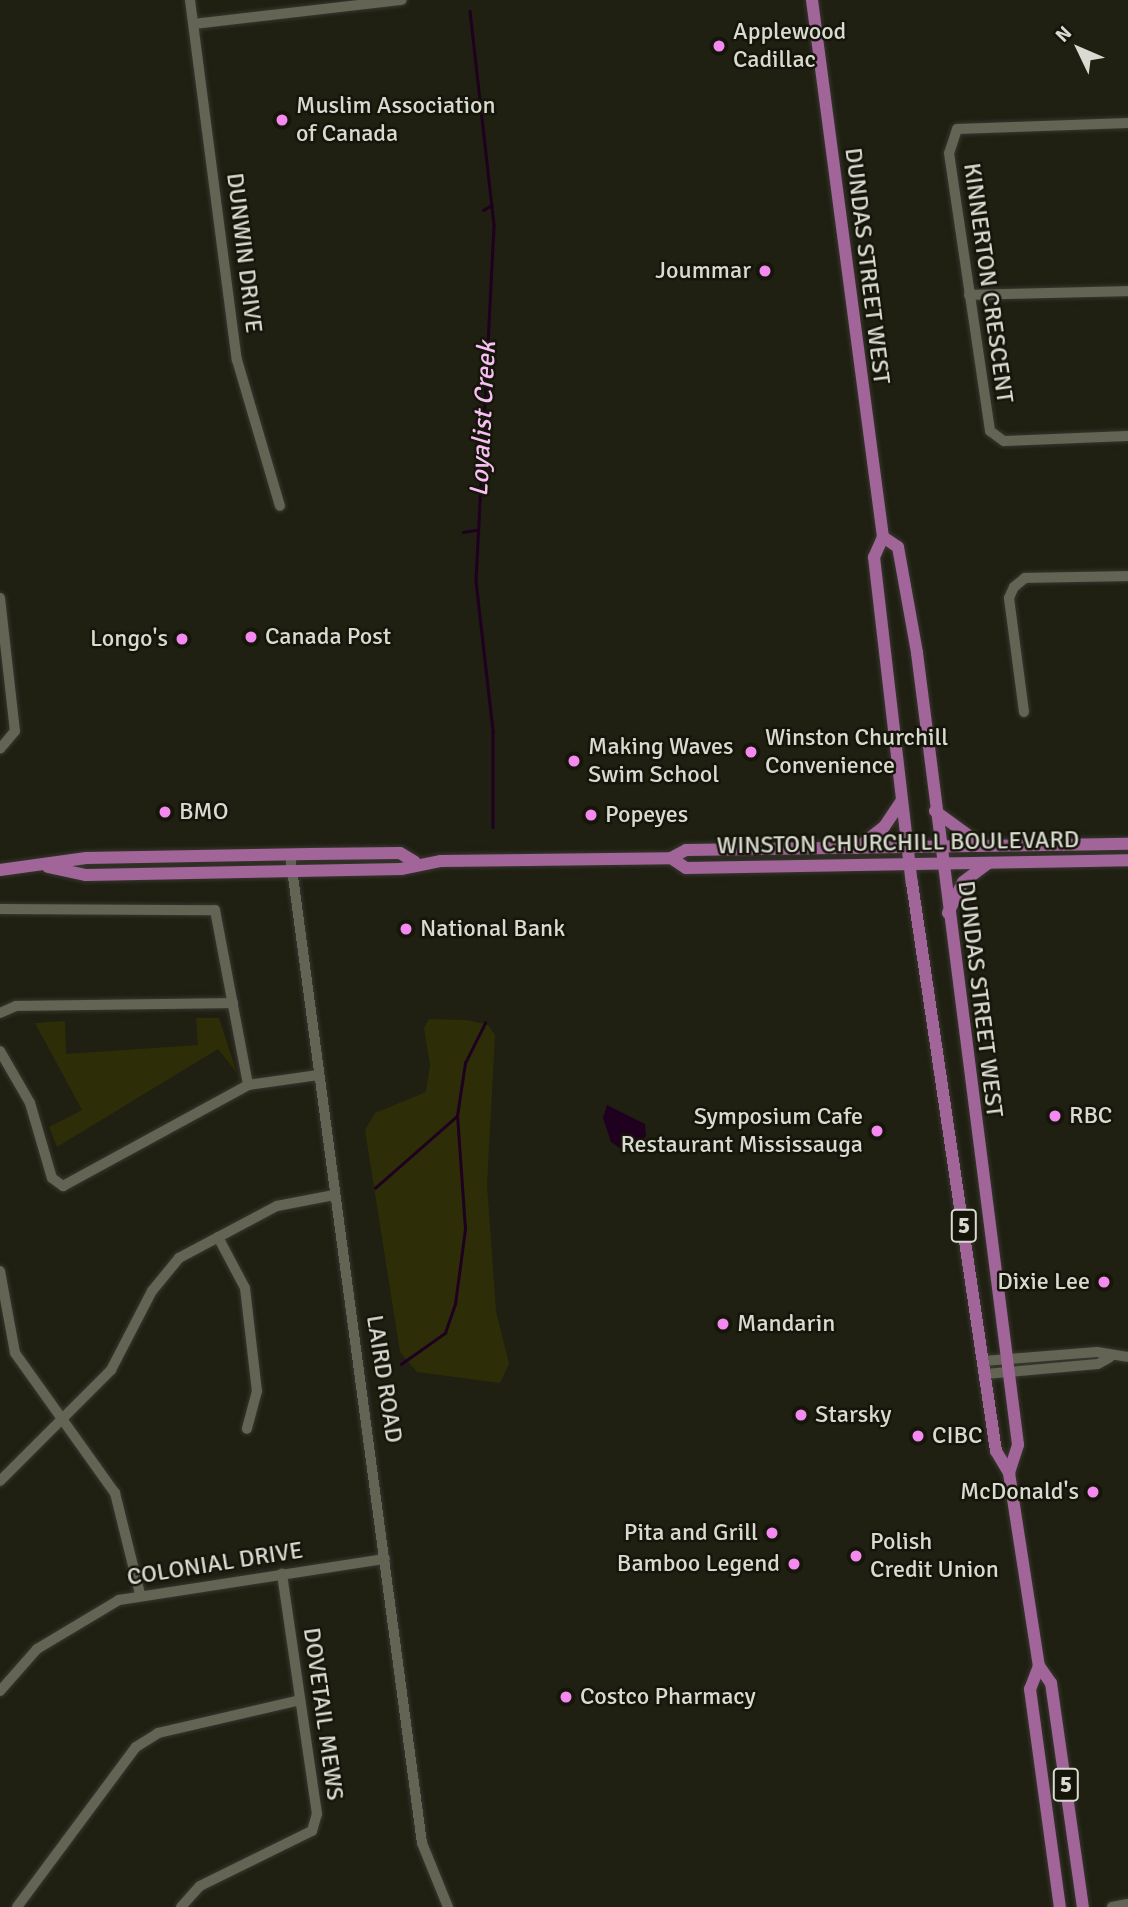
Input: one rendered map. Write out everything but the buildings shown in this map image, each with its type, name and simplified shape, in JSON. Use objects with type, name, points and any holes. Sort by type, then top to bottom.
[{"type":"main road","name":"DUNDAS STREET WEST","points":[[811,0],[883,537],[874,556],[910,864],[996,1451],[1009,1473],[1039,1667],[1052,1683],[1083,1907]]},
{"type":"main road","name":"DUNDAS STREET WEST","points":[[883,537],[898,547],[940,847],[1018,1445],[1009,1473]]},
{"type":"main road","points":[[857,848],[884,827],[902,800]]},
{"type":"main road","points":[[935,811],[985,846]]},
{"type":"main road","name":"WINSTON CHURCHILL BOULEVARD","points":[[48,867],[86,875],[401,869],[415,862],[670,858],[686,850],[1128,844]]},
{"type":"main road","name":"WINSTON CHURCHILL BOULEVARD","points":[[0,870],[48,867],[86,858],[290,854],[400,852],[415,862]]},
{"type":"main road","name":"WINSTON CHURCHILL BOULEVARD","points":[[670,858],[686,867],[1128,860]]},
{"type":"main road","points":[[948,913],[963,882],[988,863]]},
{"type":"main road","name":"DUNDAS STREET WEST","points":[[1039,1667],[1030,1689],[1060,1907]]},
{"type":"street","name":"DUNWIN DRIVE","points":[[190,0],[237,360],[279,506]]},
{"type":"street","points":[[194,24],[402,0]]},
{"type":"street","name":"KINNERTON CRESCENT","points":[[1128,123],[957,129],[949,153],[986,422],[994,438],[1128,436]]},
{"type":"street","points":[[969,295],[1128,291]]},
{"type":"street","points":[[1024,712],[1009,598],[1014,587],[1025,578],[1128,576]]},
{"type":"street","points":[[0,598],[15,731],[0,749]]},
{"type":"street","name":"LAIRD ROAD","points":[[290,854],[422,1843],[448,1907]]},
{"type":"street","points":[[0,909],[215,910],[248,1085]]},
{"type":"street","points":[[0,1013],[16,1006],[233,1003]]},
{"type":"street","points":[[0,1051],[30,1103],[52,1178],[63,1186],[248,1085],[318,1075]]},
{"type":"street","points":[[0,1481],[111,1370],[165,1272],[218,1237],[277,1206],[334,1195]]},
{"type":"street","points":[[218,1237],[245,1288],[257,1391],[247,1429]]},
{"type":"street","points":[[0,1271],[15,1353],[115,1493],[140,1594]]},
{"type":"street","points":[[985,1368],[1098,1364],[1109,1358],[1128,1357]]},
{"type":"street","name":"COLONIAL DRIVE","points":[[0,1691],[3,1679],[61,1630],[140,1594],[385,1559]]},
{"type":"street","name":"DOVETAIL MEWS","points":[[181,1907],[200,1886],[312,1831],[317,1814],[297,1701],[282,1574]]},
{"type":"street","points":[[17,1907],[136,1747],[158,1733],[297,1701]]},
{"type":"street","points":[[1112,1907],[1128,1904]]},
{"type":"shaded area","points":[[196,1018],[219,1018],[237,1073],[218,1049],[57,1147],[49,1127],[82,1110],[35,1023],[65,1021],[66,1054],[198,1045]]},
{"type":"shaded area","points":[[429,1019],[467,1020],[488,1025],[495,1035],[487,1185],[496,1311],[509,1364],[500,1383],[417,1372],[400,1352],[365,1130],[375,1113],[426,1092],[430,1065],[424,1028]]},
{"type":"shaded area","points":[[607,1105],[645,1124],[646,1136],[633,1149],[624,1151],[611,1142],[603,1118]]},
{"type":"waterway","name":"Loyalist Creek","points":[[470,11],[494,226],[476,581],[493,731],[493,827]]},
{"type":"waterway","points":[[483,210],[492,205]]},
{"type":"waterway","points":[[463,532],[476,530]]},
{"type":"waterway","points":[[401,1364],[445,1333],[455,1304],[465,1229],[457,1116],[465,1063],[485,1023]]},
{"type":"waterway","points":[[375,1188],[457,1116]]},
{"type":"place","name":"Applewood Cadillac","points":[[719,46]]},
{"type":"place","name":"Muslim Association of Canada","points":[[282,120]]},
{"type":"place","name":"Joummar","points":[[765,271]]},
{"type":"place","name":"Canada Post","points":[[251,637]]},
{"type":"place","name":"Longo's","points":[[182,639]]},
{"type":"place","name":"Winston Churchill Convenience","points":[[751,752]]},
{"type":"place","name":"Making Waves Swim School","points":[[574,761]]},
{"type":"place","name":"BMO","points":[[165,812]]},
{"type":"place","name":"Popeyes","points":[[591,815]]},
{"type":"place","name":"National Bank","points":[[406,929]]},
{"type":"place","name":"RBC","points":[[1055,1116]]},
{"type":"place","name":"Symposium Cafe Restaurant Mississauga","points":[[877,1131]]},
{"type":"place","name":"Dixie Lee","points":[[1104,1282]]},
{"type":"place","name":"Mandarin","points":[[723,1324]]},
{"type":"place","name":"Starsky","points":[[801,1415]]},
{"type":"place","name":"CIBC","points":[[918,1436]]},
{"type":"place","name":"McDonald's","points":[[1093,1492]]},
{"type":"place","name":"Pita and Grill","points":[[772,1533]]},
{"type":"place","name":"Polish Credit Union","points":[[856,1556]]},
{"type":"place","name":"Bamboo Legend","points":[[794,1564]]},
{"type":"place","name":"Costco Pharmacy","points":[[566,1697]]}]
